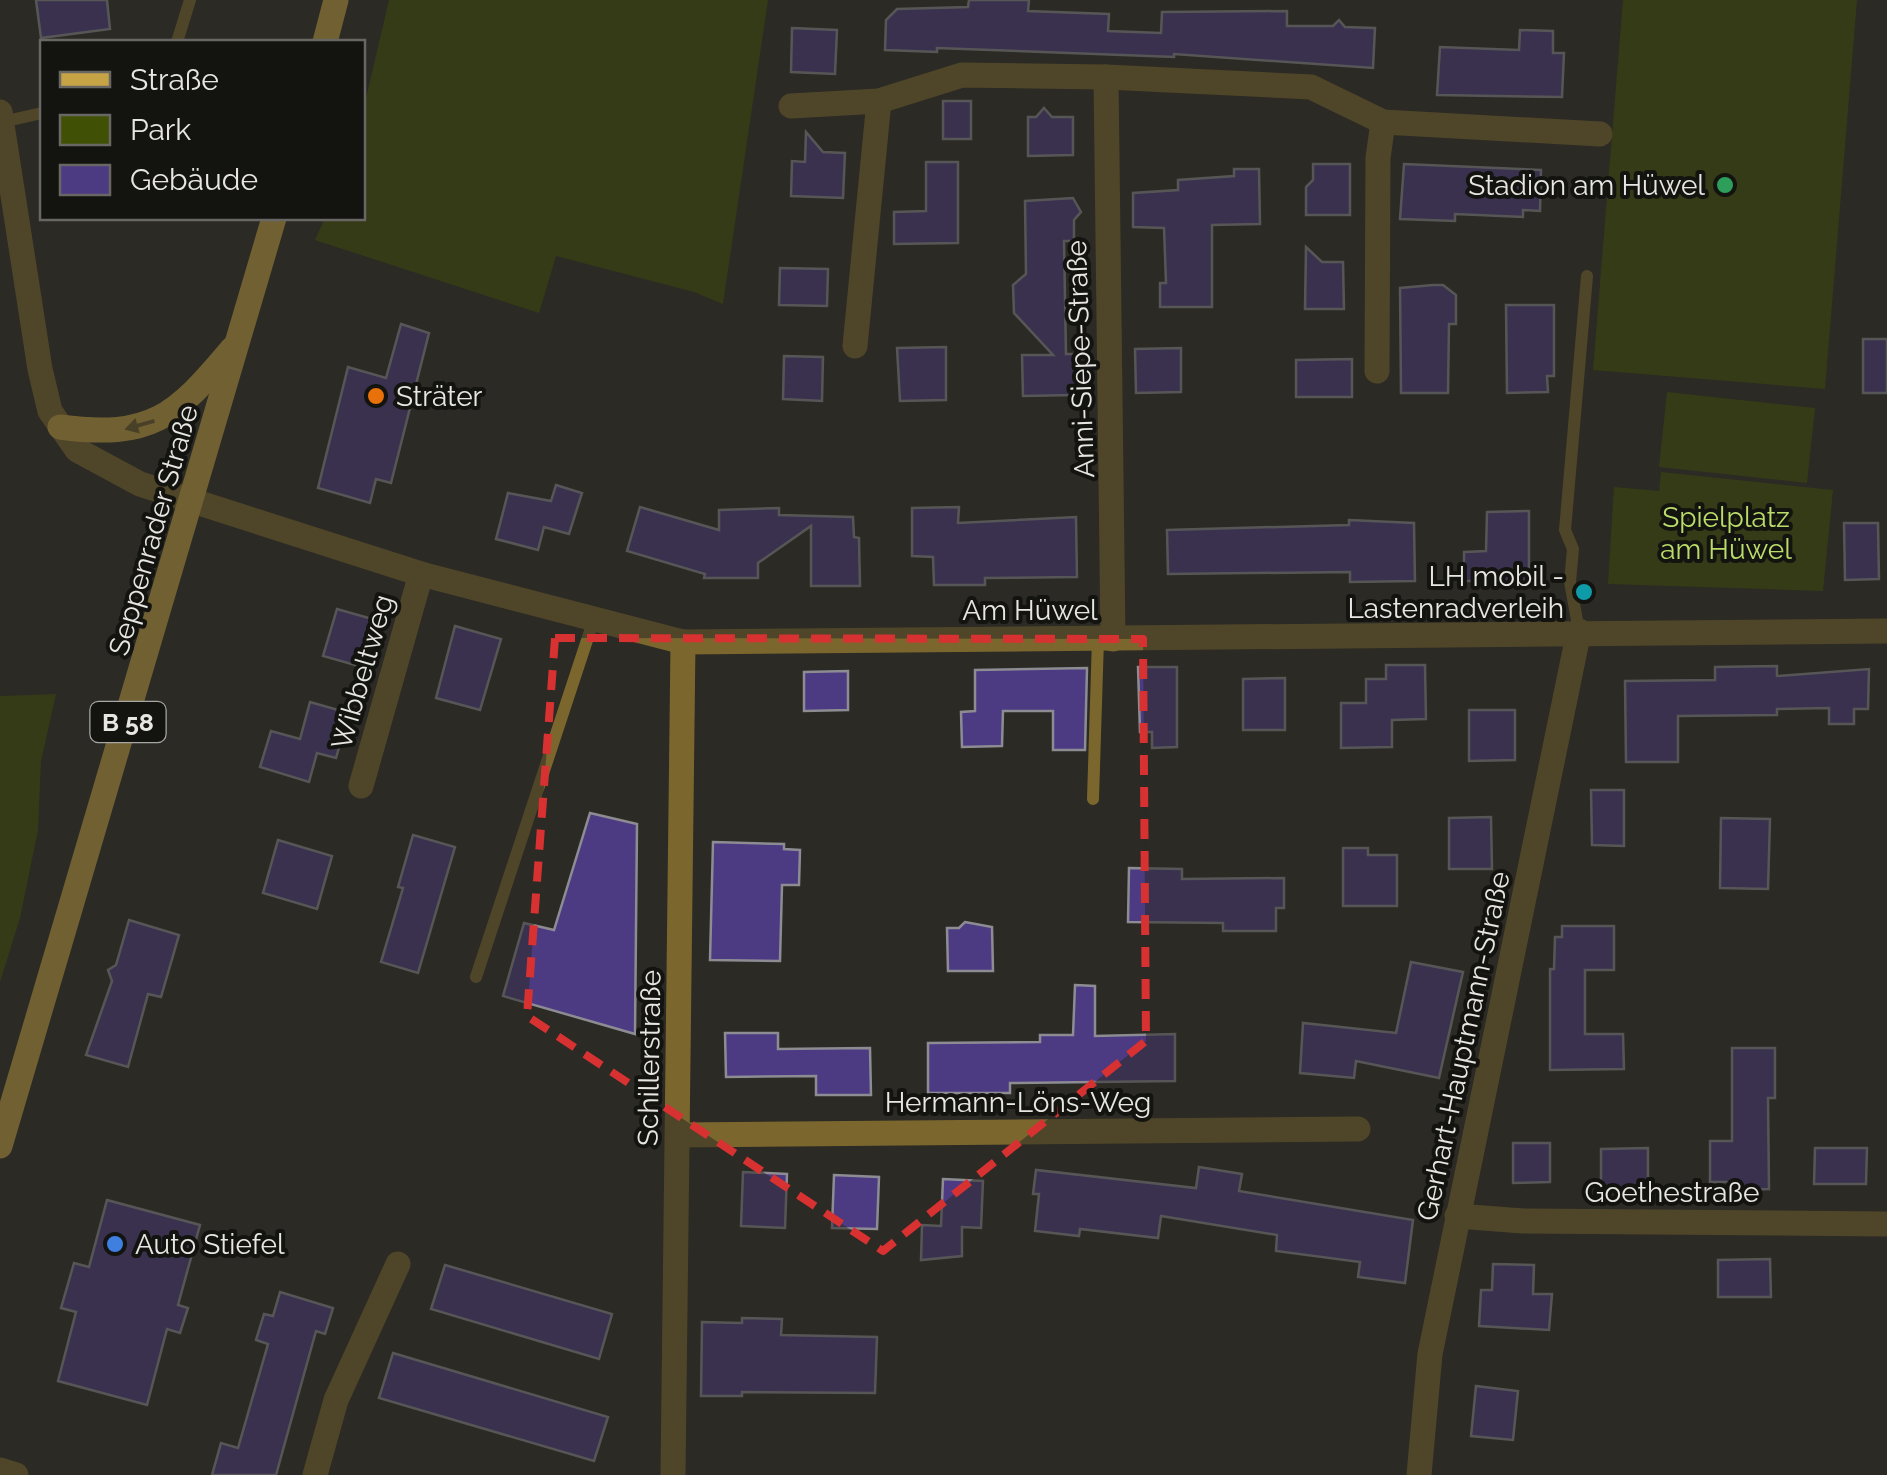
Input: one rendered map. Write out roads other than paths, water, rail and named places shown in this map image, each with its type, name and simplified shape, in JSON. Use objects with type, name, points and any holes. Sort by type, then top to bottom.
[{"type":"main road","points":[[325,40],[336,0]]},
{"type":"main road","name":"Seppenrader Straße","points":[[0,1146],[273,220]]},
{"type":"main road","points":[[60,427],[109,434],[152,424],[201,386],[239,341]]},
{"type":"street","points":[[791,106],[879,101],[962,76],[1106,77],[1311,87],[1384,122],[1600,134]]},
{"type":"street","name":"Anni-Siepe-Straße","points":[[1105,639],[1106,77]]},
{"type":"street","points":[[855,346],[879,101]]},
{"type":"street","points":[[1,117],[4,171],[40,369],[50,411],[60,427]]},
{"type":"street","points":[[1377,371],[1378,158],[1384,122]]},
{"type":"street","name":"Am Hüwel","points":[[60,427],[77,450],[102,465],[192,504],[422,574],[683,642],[1887,631]]},
{"type":"street","name":"Wibbeltweg","points":[[360,786],[422,574]]},
{"type":"street","name":"Gerhart-Hauptmann-Straße","points":[[1419,1475],[1430,1354],[1580,631]]},
{"type":"street","name":"Schillerstraße","points":[[673,1475],[683,642]]},
{"type":"street","name":"Hermann-Löns-Weg","points":[[678,1134],[1358,1129]]},
{"type":"street","name":"Goethestraße","points":[[1457,1216],[1523,1222],[1887,1224]]},
{"type":"street","points":[[315,1475],[336,1400],[398,1264]]},
{"type":"street","points":[[0,1470],[16,1475]]},
{"type":"lane","points":[[178,40],[190,0]]},
{"type":"lane","points":[[1,117],[40,113]]},
{"type":"lane","points":[[1580,631],[1570,582],[1573,549],[1566,530],[1587,276]]},
{"type":"lane","points":[[476,977],[594,619]]},
{"type":"lane","points":[[1094,799],[1105,639]]},
{"type":"place","name":"Stadion am Hüwel","points":[[1725,185]]},
{"type":"place","name":"Sträter","points":[[376,396]]},
{"type":"place","name":"LH mobil - Lastenradverleih","points":[[1584,592]]},
{"type":"place","name":"Auto Stiefel","points":[[115,1244]]},
{"type":"park label","name":"Spielplatz am Hüwel","points":[[1726,533]]}]
